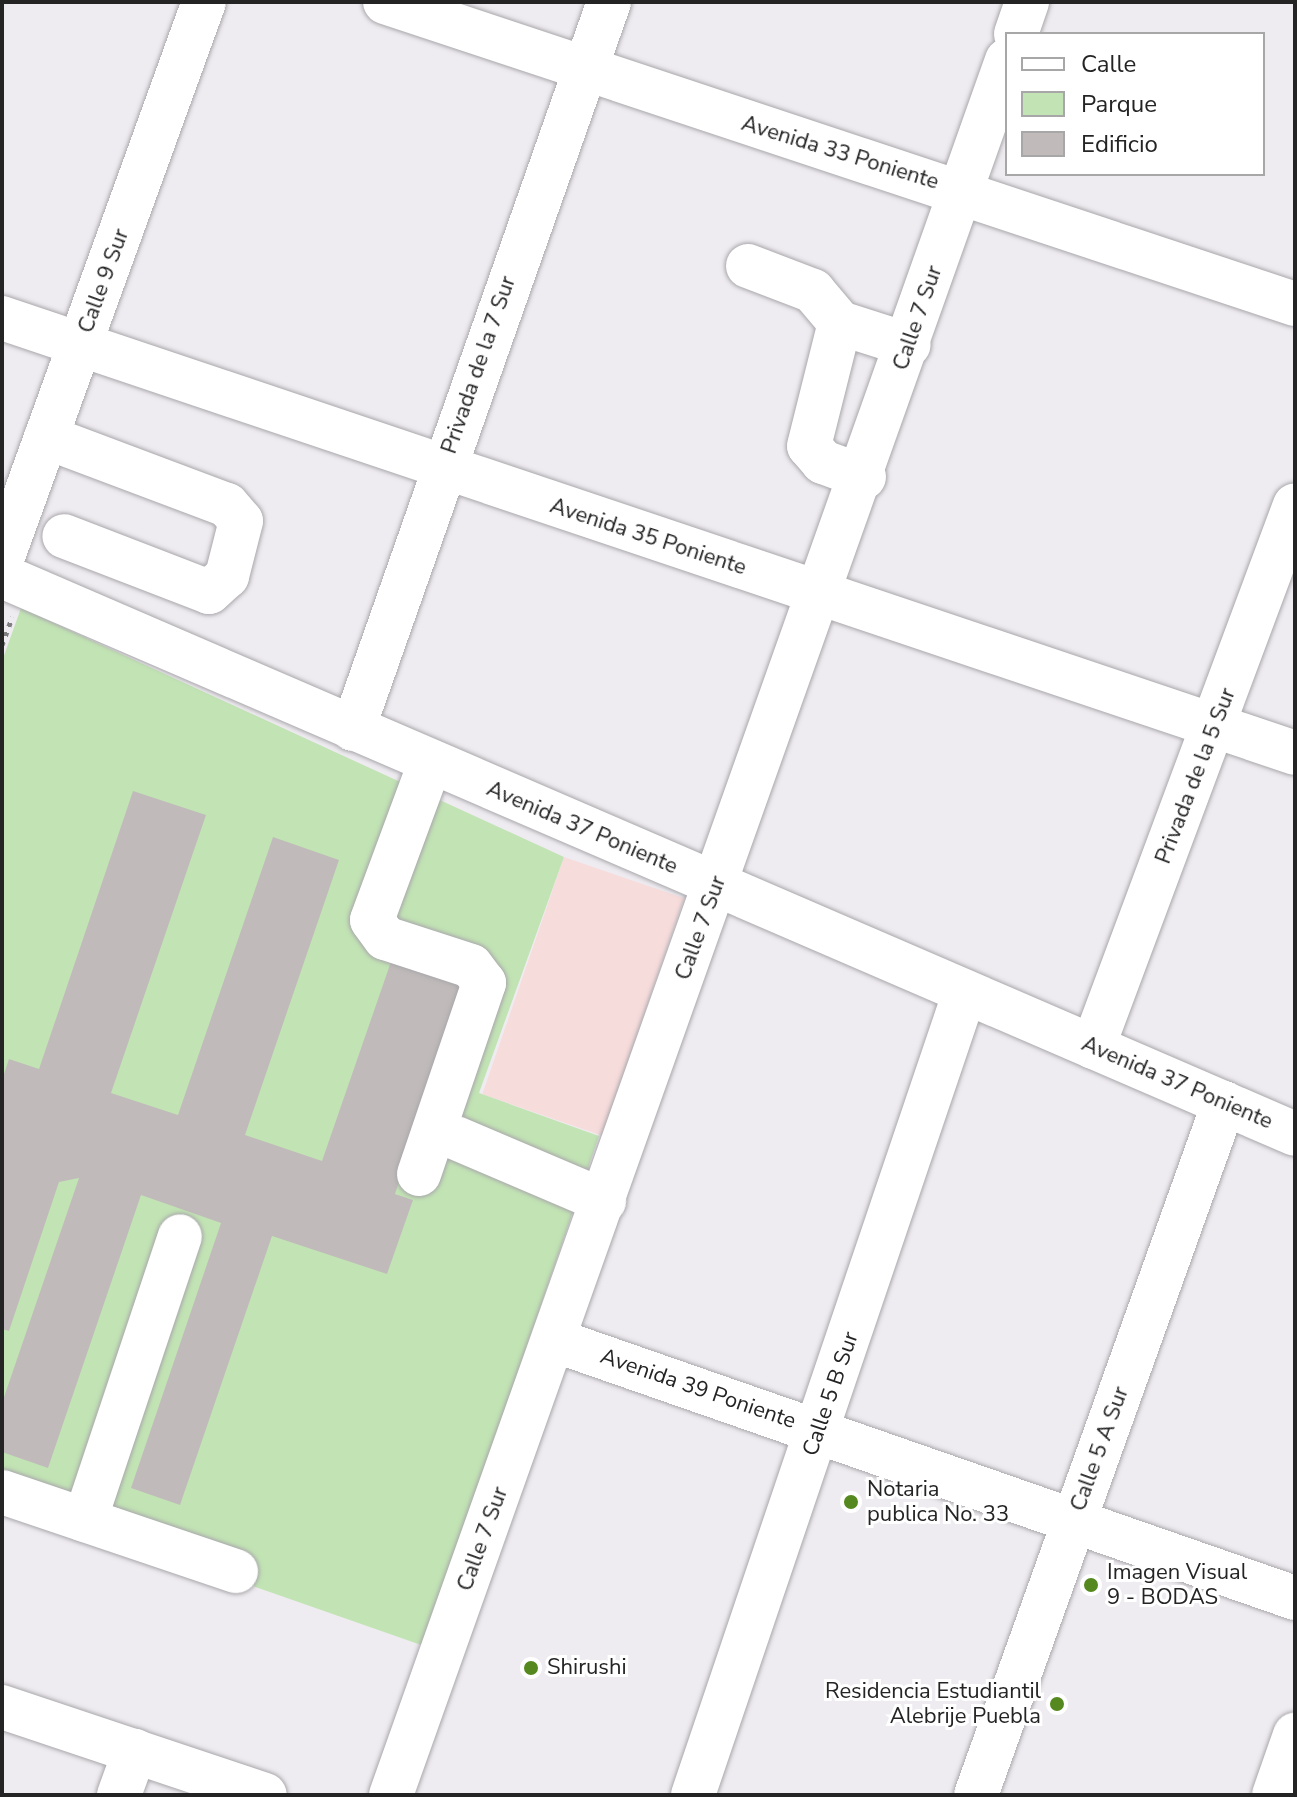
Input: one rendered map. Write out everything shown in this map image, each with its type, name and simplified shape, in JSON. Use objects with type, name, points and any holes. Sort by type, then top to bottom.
[{"type":"street","name":"Calle 9 Sur","points":[[2,559],[204,2]]},
{"type":"street","name":"Avenida 33 Poniente","points":[[385,2],[582,71],[962,192],[1295,304]]},
{"type":"street","name":"Privada de la 7 Sur","points":[[353,729],[582,71],[609,2]]},
{"type":"street","points":[[1017,32],[1027,2]]},
{"type":"street","name":"Calle 7 Sur","points":[[391,1795],[823,593],[1005,66]]},
{"type":"street","points":[[748,266],[813,291],[840,323],[909,345]]},
{"type":"street","name":"Avenida 35 Poniente","points":[[2,318],[443,470],[823,593],[1295,753]]},
{"type":"street","points":[[840,323],[809,446],[823,462],[864,477]]},
{"type":"street","points":[[46,437],[227,505],[241,521],[227,576],[209,592],[64,536]]},
{"type":"street","name":"Privada de la 5 Sur","points":[[1093,1047],[1295,505]]},
{"type":"street","name":"Avenida 37 Poniente","points":[[2,576],[716,887],[1295,1134]]},
{"type":"street","points":[[419,1174],[484,983],[471,966],[385,938],[372,920],[430,763]]},
{"type":"street","name":"Calle 5 B Sur","points":[[693,1795],[819,1431],[965,992]]},
{"type":"street","name":"Calle 5 A Sur","points":[[976,1795],[1224,1103]]},
{"type":"street","points":[[456,1138],[604,1201]]},
{"type":"street","points":[[85,1520],[180,1236]]},
{"type":"street","name":"Avenida 39 Poniente","points":[[554,1340],[1295,1598]]},
{"type":"street","points":[[2,1492],[236,1571]]},
{"type":"street","points":[[2,1707],[265,1795]]},
{"type":"street","points":[[1274,1795],[1295,1735]]},
{"type":"street","points":[[119,1795],[135,1751]]},
{"type":"shaded area","points":[[564,857],[684,898],[602,1136],[482,1094]]},
{"type":"green space","points":[[21,608],[564,857],[479,1093],[599,1136],[424,1646],[2,1498],[2,661]]},
{"type":"building","points":[[133,791],[206,815],[111,1093],[178,1115],[273,837],[339,860],[245,1135],[322,1161],[394,953],[478,980],[458,1009],[395,1194],[413,1200],[387,1274],[272,1236],[180,1505],[131,1488],[221,1223],[141,1195],[48,1468],[2,1452],[2,1403],[79,1178],[59,1182],[9,1331],[2,1329],[2,1080],[9,1059],[39,1069]]},
{"type":"place","name":"Notaria publica No. 33","points":[[851,1502]]},
{"type":"place","name":"Imagen Visual 9 - BODAS","points":[[1091,1585]]},
{"type":"place","name":"Shirushi","points":[[531,1668]]},
{"type":"place","name":"Residencia Estudiantil Alebrije Puebla","points":[[1057,1704]]}]
